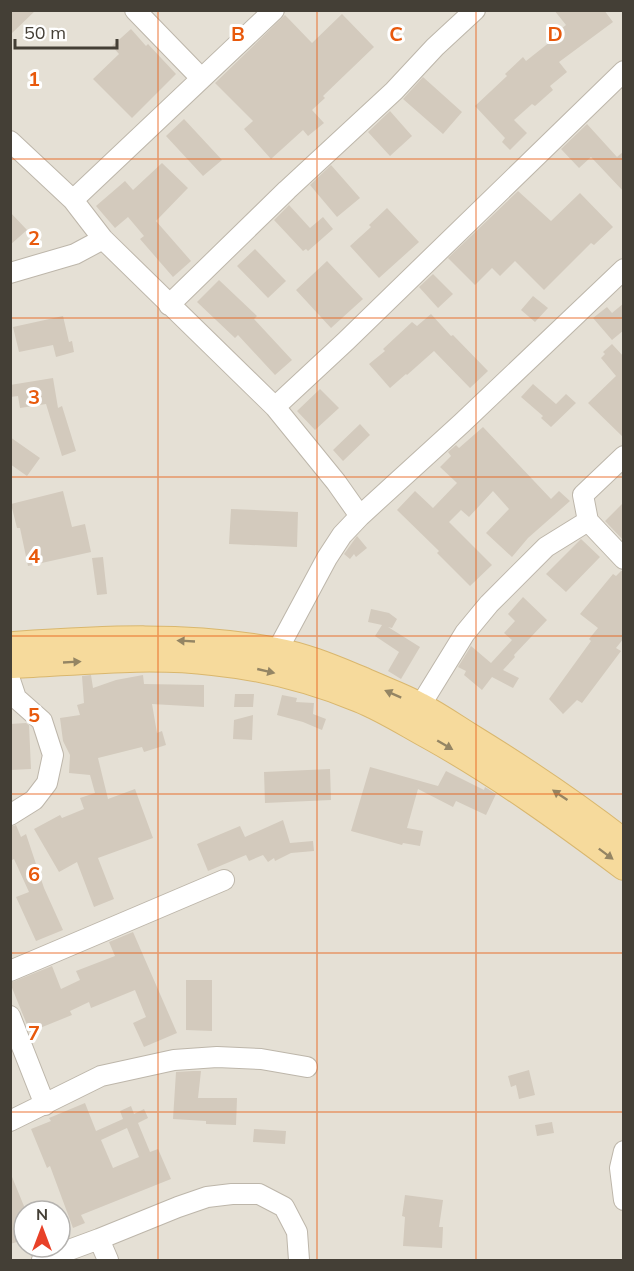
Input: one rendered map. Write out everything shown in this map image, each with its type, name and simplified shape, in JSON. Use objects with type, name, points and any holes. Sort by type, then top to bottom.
[{"type":"main road","points":[[12,660],[89,640],[222,643],[278,651],[342,672],[420,706],[531,775],[624,842]]},
{"type":"main road","points":[[12,660],[178,659],[253,668],[331,688],[360,699],[451,748],[553,813],[624,867]]},
{"type":"street","points":[[135,10],[201,78]]},
{"type":"street","points":[[73,200],[274,10]]},
{"type":"street","points":[[169,305],[476,10]]},
{"type":"street","points":[[275,407],[346,341],[624,70]]},
{"type":"street","points":[[10,141],[73,200],[103,239],[275,407],[336,482],[360,516]]},
{"type":"street","points":[[10,273],[75,254],[103,239]]},
{"type":"street","points":[[278,651],[327,558],[360,516],[624,269]]},
{"type":"street","points":[[624,456],[583,495],[588,521],[624,560]]},
{"type":"street","points":[[420,706],[465,633],[489,604],[546,547],[588,521]]},
{"type":"street","points":[[10,815],[34,800],[47,783],[53,755],[42,721],[16,698],[12,660]]},
{"type":"street","points":[[10,971],[224,880]]},
{"type":"street","points":[[10,1016],[45,1106]]},
{"type":"street","points":[[10,1121],[45,1106],[101,1076],[174,1060],[217,1057],[261,1059],[307,1067]]},
{"type":"street","points":[[624,1151],[620,1168],[621,1193],[624,1200]]},
{"type":"street","points":[[42,1260],[178,1207],[207,1197],[232,1194],[259,1194],[284,1208],[297,1232],[299,1260]]},
{"type":"street","points":[[99,1239],[108,1260]]},
{"type":"shaded area","points":[[10,11],[623,11],[623,1260],[11,1260]]},
{"type":"building","points":[[10,10],[36,10],[10,35]]},
{"type":"building","points":[[554,10],[604,10],[613,22],[559,62],[567,72],[550,86],[553,90],[514,120],[527,133],[510,150],[502,142],[505,138],[475,106],[507,76],[505,74],[523,57],[526,61],[555,38],[553,35],[566,25]]},
{"type":"building","points":[[342,14],[374,47],[323,96],[325,98],[312,110],[324,123],[308,136],[303,130],[271,159],[244,129],[253,121],[215,83],[285,15],[312,43]]},
{"type":"building","points":[[131,29],[176,74],[132,118],[93,79],[119,54],[112,46]]},
{"type":"building","points":[[423,77],[462,112],[443,134],[403,99]]},
{"type":"building","points":[[390,111],[412,136],[390,156],[368,132]]},
{"type":"building","points":[[184,119],[222,160],[203,176],[166,136]]},
{"type":"building","points":[[587,124],[617,157],[624,151],[624,192],[591,157],[579,168],[561,149]]},
{"type":"building","points":[[162,163],[188,188],[156,221],[191,261],[173,277],[140,239],[144,236],[128,217],[115,228],[96,206],[125,181],[133,190]]},
{"type":"building","points":[[331,165],[360,198],[337,217],[310,185]]},
{"type":"building","points":[[518,191],[551,221],[580,193],[613,227],[594,245],[591,243],[544,290],[515,261],[500,276],[492,268],[475,285],[448,258]]},
{"type":"building","points":[[289,205],[310,228],[323,217],[333,229],[308,251],[306,249],[303,251],[274,220]]},
{"type":"building","points":[[387,208],[419,242],[379,278],[350,246]]},
{"type":"building","points":[[10,212],[27,230],[10,245]]},
{"type":"building","points":[[255,249],[286,281],[268,298],[237,266]]},
{"type":"building","points":[[327,261],[363,299],[331,328],[296,290]]},
{"type":"building","points":[[433,274],[453,294],[438,308],[419,287]]},
{"type":"building","points":[[219,280],[257,316],[254,319],[292,360],[275,375],[238,335],[235,338],[197,302]]},
{"type":"building","points":[[533,296],[548,308],[535,322],[521,310]]},
{"type":"building","points":[[624,303],[624,330],[612,340],[593,318],[607,307],[612,313]]},
{"type":"building","points":[[431,314],[488,371],[470,388],[434,351],[390,388],[369,364],[385,351],[383,349],[412,322],[417,326]]},
{"type":"building","points":[[63,316],[69,342],[72,341],[74,352],[56,357],[53,345],[19,352],[13,327]]},
{"type":"building","points":[[612,344],[624,357],[624,438],[588,403],[616,376],[601,358],[605,354],[603,352]]},
{"type":"building","points":[[53,378],[58,408],[62,406],[76,451],[62,456],[46,404],[20,408],[18,396],[10,397],[10,385]]},
{"type":"building","points":[[533,384],[556,404],[566,394],[576,403],[551,427],[541,418],[543,416],[521,397]]},
{"type":"building","points":[[320,389],[339,408],[315,430],[297,411]]},
{"type":"building","points":[[360,424],[370,435],[343,461],[333,450]]},
{"type":"building","points":[[483,427],[551,499],[559,491],[570,501],[528,538],[512,557],[486,533],[509,509],[493,491],[469,517],[461,510],[449,522],[492,565],[470,586],[437,553],[439,551],[397,510],[415,491],[433,508],[457,483],[440,467],[451,456],[448,452],[456,445],[459,448]]},
{"type":"building","points":[[10,437],[40,458],[27,476],[10,464]]},
{"type":"building","points":[[63,491],[72,527],[85,524],[91,552],[28,566],[20,528],[17,528],[11,504]]},
{"type":"building","points":[[624,502],[624,541],[605,521]]},
{"type":"building","points":[[231,509],[298,512],[297,547],[229,544]]},
{"type":"building","points":[[357,536],[367,548],[356,557],[354,554],[350,559],[344,554]]},
{"type":"building","points":[[581,539],[600,557],[566,592],[546,574]]},
{"type":"building","points":[[103,557],[107,594],[97,595],[92,558]]},
{"type":"building","points":[[624,571],[624,638],[616,648],[621,651],[582,703],[577,700],[563,714],[549,699],[598,628],[580,614],[613,574],[616,576]]},
{"type":"building","points":[[523,597],[547,620],[503,670],[519,678],[513,688],[492,677],[482,690],[464,675],[466,671],[458,667],[471,646],[491,663],[512,640],[504,633],[515,621],[508,614]]},
{"type":"building","points":[[371,609],[389,613],[397,619],[392,628],[388,627],[420,647],[401,679],[388,671],[399,652],[375,636],[382,625],[368,622]]},
{"type":"building","points":[[91,675],[93,688],[116,680],[143,675],[144,684],[204,685],[204,707],[152,704],[157,733],[162,731],[166,745],[144,752],[142,747],[98,758],[108,799],[135,789],[153,838],[98,858],[114,899],[94,907],[77,862],[59,872],[34,829],[60,815],[62,818],[84,809],[80,798],[95,793],[90,775],[69,773],[70,755],[63,741],[60,718],[80,715],[77,705],[84,703],[82,676]]},
{"type":"building","points":[[235,694],[254,694],[253,707],[234,707]]},
{"type":"building","points":[[282,695],[297,698],[296,702],[314,703],[313,714],[326,719],[322,730],[277,715]]},
{"type":"building","points":[[253,715],[252,740],[233,739],[234,720]]},
{"type":"building","points":[[26,723],[29,725],[31,769],[10,770],[10,724]]},
{"type":"building","points":[[370,767],[438,786],[446,771],[496,794],[486,815],[456,801],[453,807],[418,789],[407,828],[423,831],[420,846],[403,843],[402,845],[351,831]]},
{"type":"building","points":[[330,769],[331,800],[265,803],[264,772]]},
{"type":"building","points":[[283,820],[290,843],[313,841],[314,851],[291,853],[268,862],[263,855],[249,861],[246,855],[208,871],[197,844],[240,826],[245,837]]},
{"type":"building","points":[[16,825],[21,837],[26,834],[44,888],[63,930],[36,941],[16,897],[29,892],[14,859],[10,861],[10,827]]},
{"type":"building","points":[[133,932],[177,1033],[144,1047],[133,1023],[146,1017],[135,990],[91,1008],[89,1002],[70,1011],[72,1015],[30,1032],[10,983],[52,966],[61,989],[80,980],[76,971],[115,956],[109,942]]},
{"type":"building","points":[[186,980],[212,980],[212,1031],[186,1030]]},
{"type":"building","points":[[529,1070],[535,1095],[519,1099],[516,1085],[511,1087],[508,1076]]},
{"type":"building","points":[[201,1071],[198,1098],[237,1098],[236,1125],[206,1124],[206,1121],[173,1119],[176,1072]]},
{"type":"building","points":[[85,1103],[96,1131],[123,1119],[120,1111],[131,1106],[134,1114],[144,1109],[148,1118],[138,1123],[150,1152],[158,1149],[171,1179],[81,1215],[85,1223],[73,1228],[72,1199],[62,1199],[50,1166],[47,1168],[31,1129],[51,1121],[49,1118]],"holes":[[[127,1128],[139,1157],[113,1168],[101,1140]]]},
{"type":"building","points":[[552,1122],[554,1133],[537,1136],[535,1125]]},
{"type":"building","points":[[254,1129],[286,1131],[285,1144],[253,1142]]},
{"type":"building","points":[[10,1172],[21,1199],[12,1199],[12,1243],[10,1244]]},
{"type":"building","points":[[405,1195],[443,1200],[439,1227],[443,1227],[442,1248],[403,1246],[405,1217],[402,1216]]}]
